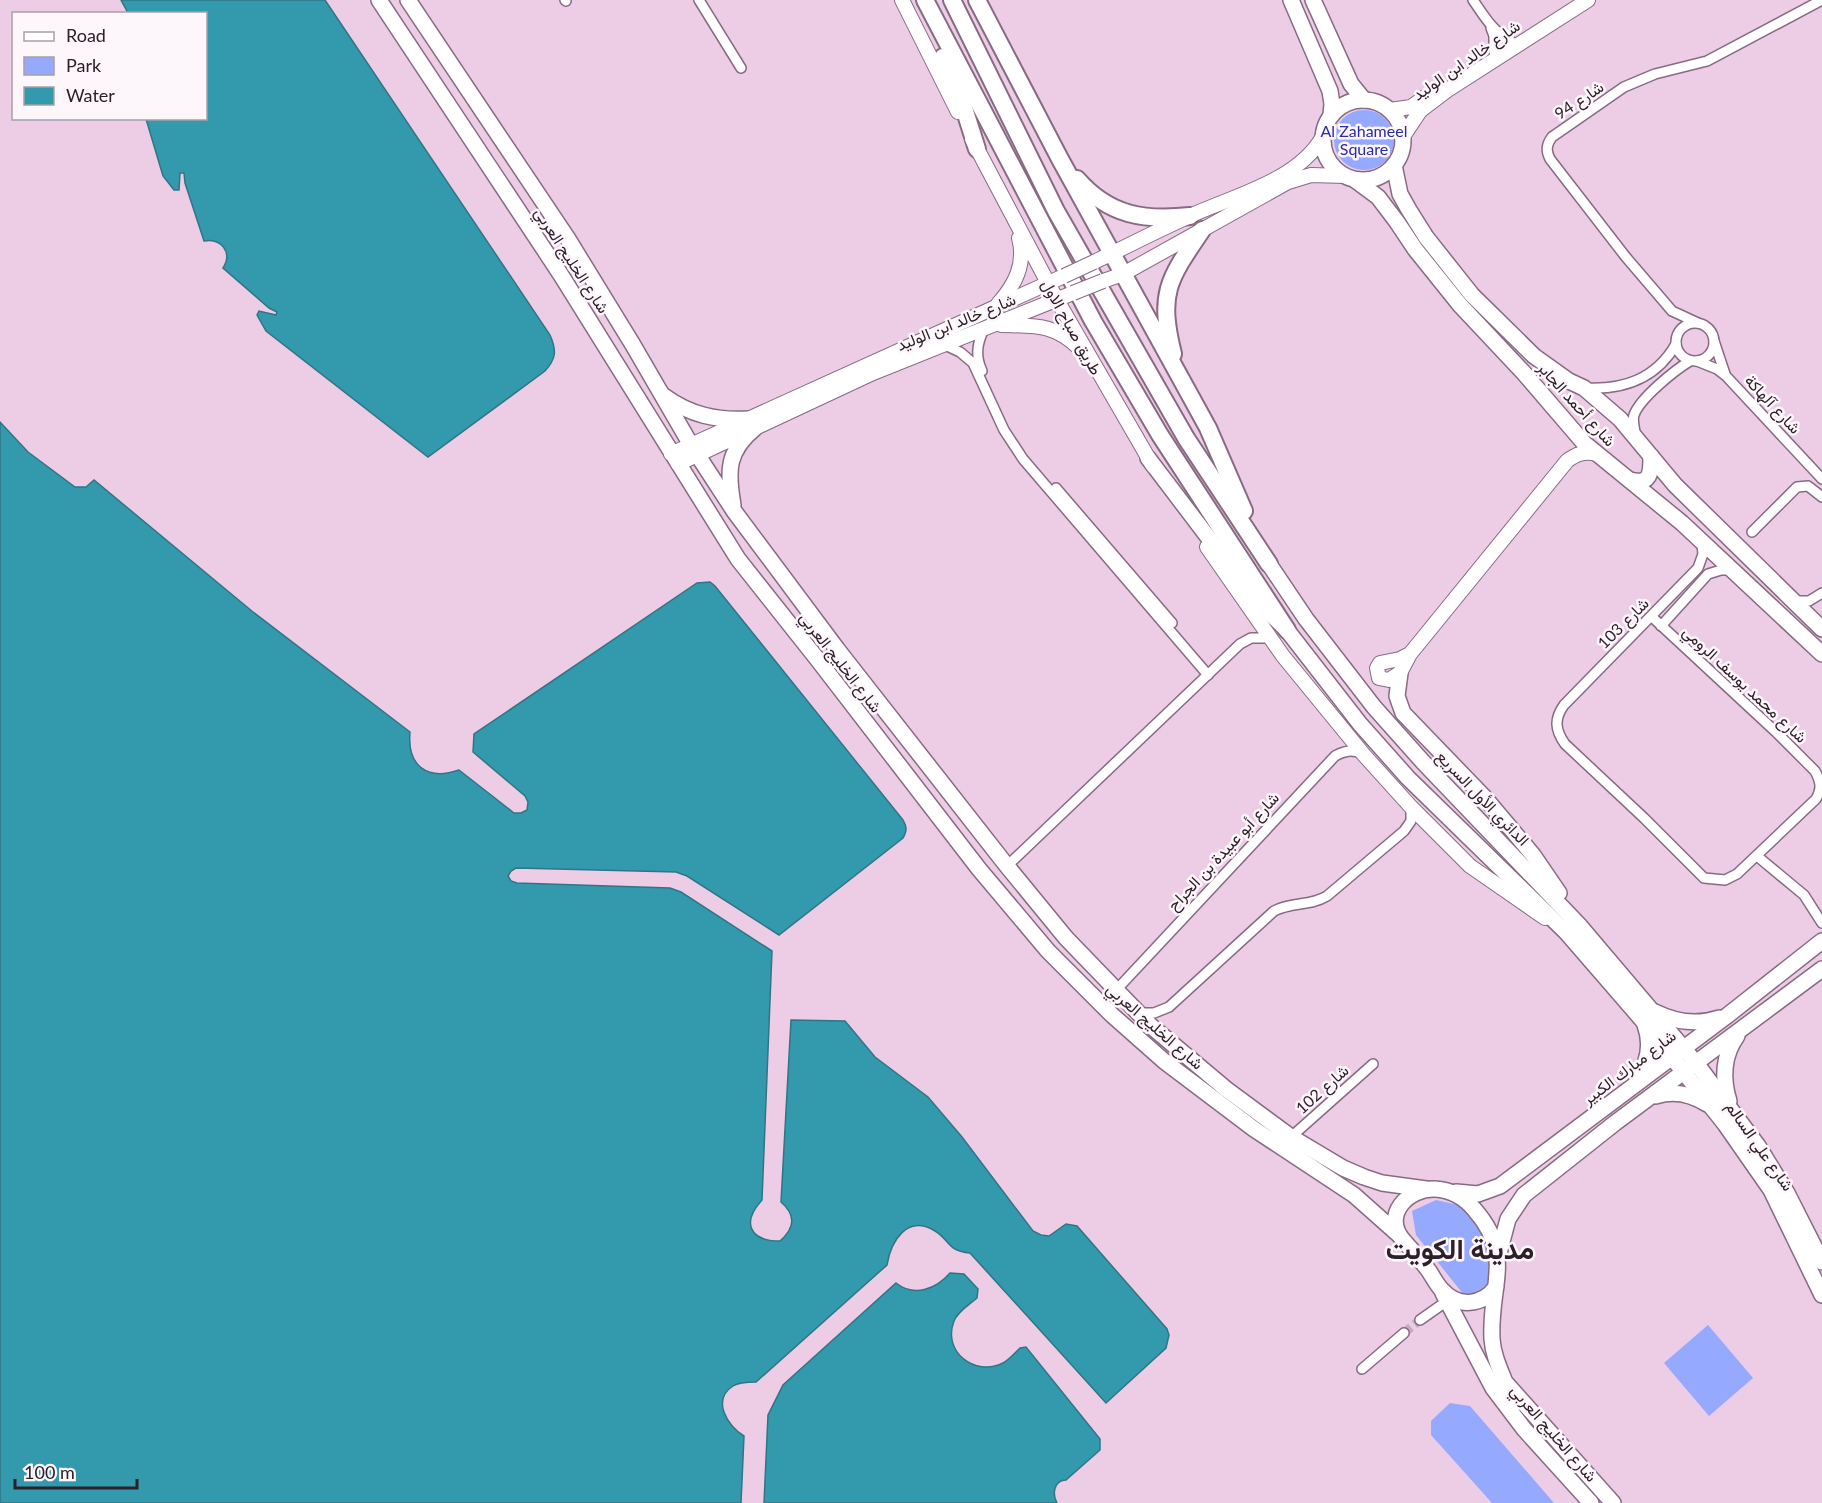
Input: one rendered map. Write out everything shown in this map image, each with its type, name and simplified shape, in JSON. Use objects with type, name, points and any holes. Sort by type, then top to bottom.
[{"type":"highway","points":[[921,0],[964,108],[977,149]]},
{"type":"highway","name":"طريق صباح الاول","points":[[925,0],[1092,321],[1160,435],[1287,630]]},
{"type":"highway","points":[[952,0],[1056,211],[1186,438],[1265,557]]},
{"type":"highway","points":[[977,0],[1060,159],[1208,428],[1265,557]]},
{"type":"highway","points":[[1060,159],[1091,194],[1112,207],[1146,218],[1190,216]]},
{"type":"highway","points":[[1179,375],[1167,328],[1165,310],[1167,294],[1173,273],[1202,230]]},
{"type":"main road","name":"شارع الخليج العربي","points":[[378,0],[561,275],[738,559],[979,869],[1048,951],[1112,1015],[1164,1061],[1254,1129],[1354,1194],[1399,1235]]},
{"type":"main road","name":"شارع الخليج العربي","points":[[408,0],[568,239],[734,511],[824,632],[1066,938],[1136,1012],[1226,1089],[1291,1137],[1343,1168],[1364,1177],[1382,1183],[1426,1189]]},
{"type":"main road","name":"طريق صباح الاول","points":[[902,0],[1016,224],[1089,358],[1148,458],[1270,638]]},
{"type":"main road","points":[[1291,0],[1324,76],[1331,98],[1331,116]]},
{"type":"main road","points":[[1313,0],[1351,84],[1364,100]]},
{"type":"main road","name":"شارع خالد ابن الوليد","points":[[1390,110],[1411,107],[1576,0]]},
{"type":"main road","name":"شارع خالد ابن الوليد","points":[[1402,138],[1420,111],[1449,89],[1588,0]]},
{"type":"main road","points":[[1324,76],[1339,82],[1343,81],[1347,75]]},
{"type":"main road","points":[[1364,100],[1378,103],[1390,110],[1397,120],[1402,138],[1402,147],[1394,165],[1381,176],[1373,179],[1350,178],[1338,171],[1326,157],[1322,138],[1326,122],[1342,105],[1364,100]]},
{"type":"main road","name":"شارع خالد ابن الوليد","points":[[752,423],[943,344],[989,321],[1064,276],[1190,216],[1253,190],[1297,166],[1312,154],[1322,138]]},
{"type":"main road","name":"شارع أحمد الجابر","points":[[1394,165],[1400,194],[1409,210],[1426,237],[1472,295],[1534,356],[1569,381],[1584,388],[1620,419],[1675,485],[1816,624]]},
{"type":"main road","name":"شارع خالد ابن الوليد","points":[[675,459],[752,423],[869,363],[1057,300],[1123,273],[1300,177],[1320,174],[1350,178]]},
{"type":"main road","name":"شارع أحمد الجابر","points":[[1350,178],[1378,197],[1415,249],[1460,305],[1548,400],[1574,432],[1597,454],[1700,539],[1822,654]]},
{"type":"main road","points":[[1397,222],[1400,212],[1409,210]]},
{"type":"main road","points":[[1016,224],[1022,248],[1020,272],[989,321],[1038,325],[1057,331],[1072,341],[1089,358]]},
{"type":"main road","points":[[1548,400],[1550,384],[1556,381],[1569,381]]},
{"type":"main road","points":[[661,393],[682,407],[707,417],[752,423],[731,461],[729,483],[734,511]]},
{"type":"main road","points":[[1410,654],[1400,659],[1384,660],[1377,668],[1379,678],[1394,679],[1400,673],[1410,654],[1566,461],[1573,446],[1574,432]]},
{"type":"main road","points":[[1566,461],[1580,453],[1597,454]]},
{"type":"main road","points":[[1630,480],[1642,481],[1648,478],[1651,456]]},
{"type":"main road","name":"الدائري الأول السريع","points":[[1148,458],[1255,599],[1287,630],[1360,724],[1408,778],[1573,929]]},
{"type":"main road","name":"الدائري الأول السريع","points":[[1265,557],[1306,619],[1374,707],[1573,929],[1677,1052]]},
{"type":"main road","points":[[1788,621],[1816,624]]},
{"type":"main road","points":[[1807,639],[1808,628],[1816,624]]},
{"type":"main road","name":"الدائري الأول السريع","points":[[1270,638],[1364,755],[1440,838],[1476,871],[1573,929]]},
{"type":"main road","points":[[1400,673],[1397,696],[1403,713],[1486,800],[1533,855],[1573,929]]},
{"type":"main road","name":"شارع مبارك الكبير","points":[[1447,1190],[1474,1194],[1494,1189],[1728,1015],[1822,941]]},
{"type":"main road","points":[[1498,1256],[1496,1242],[1479,1214],[1464,1200],[1447,1190],[1426,1189],[1411,1195],[1401,1203],[1397,1215],[1399,1235],[1429,1271],[1444,1296],[1459,1302],[1472,1303],[1488,1296],[1496,1287],[1498,1256],[1503,1232],[1513,1209],[1524,1195],[1822,969]]},
{"type":"main road","points":[[1632,1085],[1647,1060],[1646,1015],[1687,1022],[1712,1020],[1728,1015]]},
{"type":"main road","points":[[1736,1114],[1726,1091],[1724,1071],[1728,1052],[1741,1030]]},
{"type":"main road","name":"شارع علي السالم","points":[[1677,1052],[1736,1114],[1782,1185],[1822,1262]]},
{"type":"main road","name":"شارع علي السالم","points":[[1690,1067],[1716,1114],[1775,1197],[1822,1294]]},
{"type":"main road","points":[[1650,1098],[1661,1094],[1686,1094],[1702,1102],[1716,1114]]},
{"type":"main road","points":[[1562,1164],[1549,1168],[1545,1162],[1546,1157],[1570,1134]]},
{"type":"main road","name":"شارع الخليج العربي","points":[[1496,1287],[1493,1347],[1505,1382],[1613,1503]]},
{"type":"main road","name":"شارع الخليج العربي","points":[[1444,1296],[1492,1388],[1524,1429],[1591,1503]]},
{"type":"street","points":[[699,0],[741,68]]},
{"type":"street","points":[[1473,0],[1490,26],[1494,36],[1494,52]]},
{"type":"street","name":"شارع 94","points":[[1698,323],[1672,311],[1625,256],[1550,159],[1548,141],[1624,87],[1655,74],[1707,62],[1822,0]]},
{"type":"street","points":[[1490,26],[1510,41]]},
{"type":"street","points":[[1672,311],[1679,352],[1693,361]]},
{"type":"street","points":[[989,321],[977,348],[978,367],[1004,430],[1023,459],[1210,673]]},
{"type":"street","points":[[1584,388],[1613,388],[1643,379],[1668,357],[1684,326],[1698,323],[1706,327],[1714,338],[1710,353],[1707,357],[1693,361],[1675,371],[1638,407],[1633,418],[1636,437]]},
{"type":"street","name":"شارع آلهاكة","points":[[1714,338],[1726,376]]},
{"type":"street","points":[[943,344],[960,352],[978,367]]},
{"type":"street","name":"شارع آلهاكة","points":[[1693,361],[1717,369],[1726,376],[1822,479]]},
{"type":"street","points":[[1752,532],[1797,487],[1808,486],[1822,497]]},
{"type":"street","name":"شارع 103","points":[[1556,727],[1559,712],[1564,705],[1698,568],[1703,554],[1700,539]]},
{"type":"street","name":"شارع 103","points":[[1661,626],[1708,574],[1721,570],[1734,570]]},
{"type":"street","points":[[1792,601],[1809,601],[1821,594]]},
{"type":"street","points":[[1816,624],[1816,607],[1821,594]]},
{"type":"street","name":"شارع محمد يوسف الرومي","points":[[1556,727],[1565,744],[1704,878],[1717,881],[1731,878],[1816,800],[1820,793],[1820,779],[1815,771],[1651,616]]},
{"type":"street","points":[[1007,866],[1245,640],[1257,637],[1270,638]]},
{"type":"street","name":"شارع أبو عبيدة بن الجراح","points":[[1118,994],[1120,986],[1335,756],[1342,752],[1355,750],[1364,755]]},
{"type":"street","points":[[1136,1012],[1154,1013],[1169,1007],[1274,911],[1317,901],[1328,896],[1404,831],[1411,821],[1411,807]]},
{"type":"street","points":[[1757,856],[1804,895],[1822,923]]},
{"type":"street","name":"شارع 102","points":[[1291,1137],[1373,1064]]},
{"type":"street","points":[[1420,1320],[1444,1296]]},
{"type":"street","points":[[1362,1369],[1404,1333]]},
{"type":"green space","name":"Al Zahameel Square","points":[[1358,110],[1370,110],[1381,115],[1389,123],[1394,140],[1392,152],[1381,165],[1370,170],[1358,170],[1347,165],[1339,157],[1334,146],[1334,134],[1339,123],[1347,115]]},
{"type":"green space","points":[[1436,1200],[1463,1206],[1482,1229],[1497,1256],[1495,1286],[1468,1300],[1416,1235],[1412,1211]]},
{"type":"green space","points":[[1708,1325],[1753,1378],[1709,1416],[1664,1363]]},
{"type":"green space","points":[[1450,1403],[1470,1406],[1554,1503],[1492,1503],[1431,1435],[1431,1421]]},
{"type":"water","points":[[121,0],[325,0],[550,335],[554,354],[545,371],[428,457],[266,331],[257,315],[259,311],[276,315],[277,312],[269,308],[223,268],[227,257],[224,247],[216,242],[204,241],[185,183],[184,173],[180,173],[179,190],[174,190],[163,176],[146,120],[207,120],[207,12],[127,12]]},
{"type":"water","points":[[0,422],[28,452],[75,487],[86,487],[94,480],[253,612],[410,732],[412,754],[421,768],[437,773],[459,770],[514,813],[527,810],[528,802],[525,796],[473,752],[474,734],[697,583],[710,582],[903,820],[906,829],[903,838],[779,935],[687,876],[676,872],[516,868],[508,876],[511,881],[517,883],[670,888],[681,892],[772,951],[762,1200],[752,1216],[751,1223],[756,1234],[762,1238],[780,1241],[789,1231],[792,1222],[789,1212],[781,1202],[791,1020],[845,1021],[875,1057],[928,1097],[962,1137],[1033,1231],[1049,1236],[1066,1224],[1077,1226],[1167,1329],[1169,1335],[1166,1348],[1106,1403],[970,1253],[953,1248],[935,1231],[916,1226],[909,1228],[897,1239],[887,1265],[756,1382],[738,1384],[726,1392],[723,1398],[724,1413],[732,1426],[744,1436],[741,1503],[0,1503]]},
{"type":"water","points":[[950,1273],[964,1274],[978,1289],[977,1298],[961,1311],[954,1321],[953,1343],[957,1352],[972,1364],[982,1367],[1005,1362],[1020,1348],[1026,1347],[1100,1439],[1100,1450],[1066,1480],[1059,1482],[1054,1492],[1057,1503],[764,1503],[768,1415],[783,1385],[896,1283],[911,1290],[925,1289],[939,1283]]},
{"type":"tunnel","points":[[1404,1333],[1420,1320]]},
{"type":"district","name":"مدينة الكويت","points":[[1460,1249]]}]
